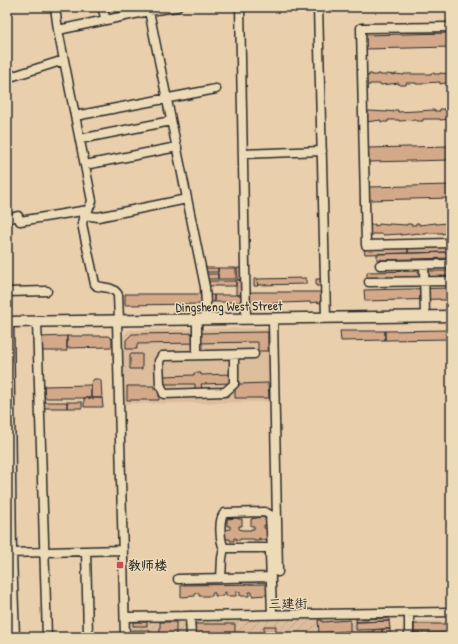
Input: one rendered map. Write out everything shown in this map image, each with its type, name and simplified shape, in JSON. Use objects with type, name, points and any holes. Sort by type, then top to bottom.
[{"type":"main road","name":"Dingsheng West Street","points":[[8,322],[451,316]]},
{"type":"street","points":[[55,7],[58,30],[92,201],[82,224],[95,284],[97,286],[113,289],[118,295],[125,637]]},
{"type":"street","points":[[102,7],[106,20]]},
{"type":"street","points":[[58,30],[153,10],[177,7]]},
{"type":"street","points":[[240,7],[246,319]]},
{"type":"street","points":[[318,7],[326,318]]},
{"type":"street","points":[[153,10],[166,100],[205,287],[207,319]]},
{"type":"street","points":[[451,27],[361,28],[366,245],[451,243]]},
{"type":"street","points":[[7,78],[64,60]]},
{"type":"street","points":[[75,116],[166,100],[216,89]]},
{"type":"street","points":[[80,140],[171,121]]},
{"type":"street","points":[[85,165],[177,147]]},
{"type":"street","points":[[243,154],[322,152]]},
{"type":"street","points":[[7,219],[18,216],[20,221],[86,212],[98,217],[187,199]]},
{"type":"street","points":[[380,266],[451,264]]},
{"type":"street","points":[[424,265],[425,317]]},
{"type":"street","points":[[369,282],[451,280]]},
{"type":"street","points":[[7,292],[47,291]]},
{"type":"street","points":[[273,318],[278,572]]},
{"type":"street","points":[[197,320],[197,355]]},
{"type":"street","points":[[8,322],[9,553],[15,637]]},
{"type":"street","points":[[38,322],[47,636]]},
{"type":"street","points":[[234,355],[234,384],[225,392],[164,394],[160,384],[159,361],[160,358],[164,356],[254,354]]},
{"type":"street","points":[[221,578],[224,548],[222,544],[222,514],[268,512],[271,517],[272,548],[270,552],[272,615]]},
{"type":"street","points":[[224,548],[272,548]]},
{"type":"street","points":[[9,553],[123,550]]},
{"type":"street","points":[[86,551],[88,635]]},
{"type":"street","points":[[178,579],[271,577]]},
{"type":"street","name":"三建街","points":[[125,617],[451,612]]},
{"type":"street","points":[[409,613],[410,637]]},
{"type":"street","points":[[190,616],[191,637]]},
{"type":"shaded area","points":[[269,328],[270,402],[123,404],[122,337],[129,330]]},
{"type":"shaded area","points":[[390,616],[391,637],[129,637],[128,621]]},
{"type":"shaded area","points":[[411,621],[451,621],[451,637],[411,637]]},
{"type":"building","points":[[451,33],[451,47],[365,49],[364,35]]},
{"type":"building","points":[[449,72],[451,72],[451,83],[440,84],[440,82],[423,84],[406,83],[406,85],[399,85],[399,83],[366,85],[366,76],[369,76],[369,74],[449,74]]},
{"type":"building","points":[[440,109],[451,109],[451,120],[423,119],[423,121],[388,120],[388,122],[381,122],[381,120],[366,122],[366,112],[369,111],[440,111]]},
{"type":"building","points":[[451,146],[451,160],[368,162],[368,148]]},
{"type":"building","points":[[451,185],[451,198],[369,200],[369,187]]},
{"type":"building","points":[[416,223],[419,223],[419,225],[436,223],[451,224],[451,232],[442,234],[372,234],[372,236],[368,236],[368,226],[371,225],[416,225]]},
{"type":"building","points":[[451,247],[451,252],[408,253],[408,248]]},
{"type":"building","points":[[408,248],[408,253],[365,254],[364,249]]},
{"type":"building","points":[[451,252],[451,258],[377,260],[377,254]]},
{"type":"building","points":[[206,268],[218,268],[218,272],[206,272]]},
{"type":"building","points":[[218,268],[236,268],[236,279],[218,279]]},
{"type":"building","points":[[237,268],[244,268],[244,280],[238,280]]},
{"type":"building","points":[[421,271],[421,279],[367,280],[367,272]]},
{"type":"building","points":[[428,271],[451,271],[451,279],[428,279]]},
{"type":"building","points":[[207,274],[218,274],[218,279],[207,279]]},
{"type":"building","points":[[306,278],[306,284],[258,285],[257,279]]},
{"type":"building","points":[[254,279],[257,279],[258,286],[254,286]]},
{"type":"building","points":[[316,279],[322,279],[322,286],[316,286]]},
{"type":"building","points":[[236,280],[244,280],[242,295],[236,295]]},
{"type":"building","points":[[209,281],[236,281],[236,286],[209,286]]},
{"type":"building","points":[[451,288],[451,300],[365,301],[364,290]]},
{"type":"building","points":[[250,292],[322,292],[322,302],[253,304],[250,303]]},
{"type":"building","points":[[125,294],[202,294],[202,304],[125,305]]},
{"type":"building","points":[[209,295],[214,295],[214,302],[209,302]]},
{"type":"building","points":[[214,295],[242,295],[242,302],[214,302]]},
{"type":"building","points":[[451,330],[451,339],[385,340],[385,331]]},
{"type":"building","points":[[340,331],[385,331],[385,340],[341,341]]},
{"type":"building","points":[[268,332],[268,351],[258,351],[258,342],[137,344],[137,349],[126,349],[126,340],[132,334]]},
{"type":"building","points":[[67,336],[67,351],[41,351],[41,337]]},
{"type":"building","points":[[67,336],[108,336],[112,339],[112,347],[67,348]]},
{"type":"building","points":[[130,354],[142,354],[142,369],[130,369]]},
{"type":"building","points":[[194,373],[201,373],[201,375],[232,374],[232,383],[201,384],[202,388],[195,389],[195,384],[163,384],[163,376],[194,375]]},
{"type":"building","points":[[94,379],[101,381],[102,398],[91,398],[91,383]]},
{"type":"building","points":[[268,383],[269,398],[235,398],[235,386],[239,386],[239,384]]},
{"type":"building","points":[[91,385],[91,398],[45,398],[44,386]]},
{"type":"building","points":[[127,386],[154,386],[154,389],[159,389],[159,400],[127,400]]},
{"type":"building","points":[[84,398],[102,398],[103,407],[84,407]]},
{"type":"building","points":[[44,402],[67,402],[67,408],[44,408]]},
{"type":"building","points":[[67,402],[82,402],[82,408],[67,408]]},
{"type":"building","points":[[262,517],[265,518],[266,525],[264,525],[264,528],[270,530],[270,539],[260,540],[259,538],[259,540],[236,540],[236,538],[234,538],[234,541],[230,541],[230,539],[223,539],[223,530],[230,529],[230,526],[227,526],[227,519],[242,519],[242,526],[239,526],[239,529],[251,530],[254,529],[254,526],[251,526],[251,519]]},
{"type":"building","points":[[267,584],[267,595],[252,596],[252,592],[249,592],[249,596],[240,596],[240,592],[236,592],[236,596],[226,596],[226,592],[224,592],[224,596],[215,596],[215,593],[212,593],[212,596],[199,596],[199,593],[195,593],[195,596],[181,597],[181,585]]},
{"type":"building","points":[[389,618],[389,621],[356,622],[356,619]]},
{"type":"building","points":[[318,620],[322,620],[322,622],[350,620],[350,633],[348,633],[348,631],[337,633],[319,633]]},
{"type":"building","points":[[389,621],[390,629],[356,630],[356,622]]},
{"type":"building","points":[[133,622],[147,622],[147,626],[133,626]]},
{"type":"building","points":[[160,622],[176,622],[176,637],[160,637]]},
{"type":"building","points":[[195,624],[235,624],[235,635],[195,635]]},
{"type":"building","points":[[414,624],[451,624],[451,633],[414,633]]},
{"type":"building","points":[[264,626],[276,626],[276,637],[264,637]]},
{"type":"building","points":[[382,629],[382,637],[373,637],[373,630]]},
{"type":"building","points":[[382,629],[390,629],[390,637],[382,637]]},
{"type":"building","points":[[132,630],[150,630],[150,635],[132,635]]},
{"type":"building","points":[[373,632],[373,637],[358,637],[358,633]]},
{"type":"building","points":[[310,634],[310,637],[286,637],[286,635]]},
{"type":"building","points":[[130,635],[150,635],[150,637],[130,637]]},
{"type":"building","points":[[213,635],[235,635],[235,637],[213,637]]},
{"type":"place","name":"教师楼","points":[[120,565]]}]
